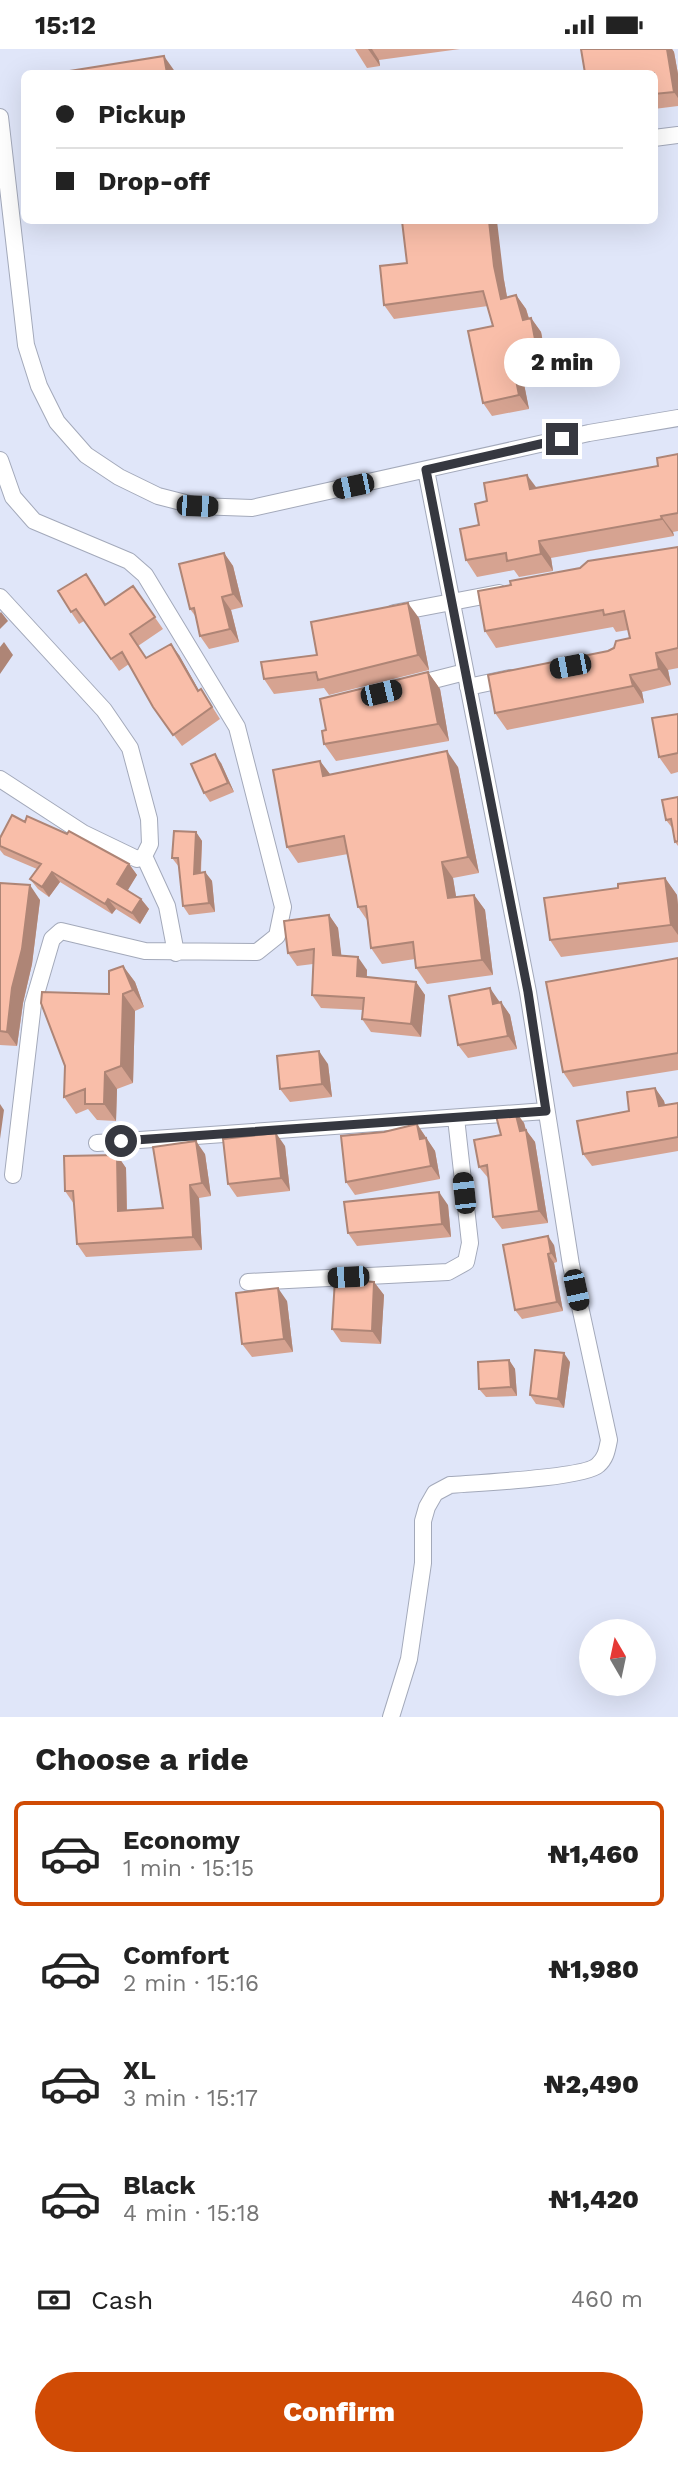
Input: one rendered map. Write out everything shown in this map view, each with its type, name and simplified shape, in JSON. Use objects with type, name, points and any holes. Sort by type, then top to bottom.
[{"type":"street","points":[[0,117],[26,345],[39,386],[57,422],[86,455],[119,477],[158,496],[197,506],[252,508],[589,433],[678,418]]},
{"type":"street","points":[[658,138],[678,135]]},
{"type":"street","points":[[0,460],[13,497],[34,521],[130,561],[145,575],[237,727],[283,907],[277,936],[257,953],[145,951],[61,931],[51,939],[33,1004],[13,1175]]},
{"type":"street","points":[[391,1717],[409,1659],[423,1563],[424,1521],[427,1507],[435,1493],[450,1485],[561,1476],[596,1468],[606,1455],[609,1440],[571,1265],[528,992],[426,470]]},
{"type":"street","points":[[374,617],[515,589]]},
{"type":"street","points":[[0,597],[104,710],[130,748],[149,819],[150,844],[144,856],[137,859],[83,833],[0,779]]},
{"type":"street","points":[[394,690],[467,679],[524,675]]},
{"type":"street","points":[[144,856],[167,906],[176,953]]},
{"type":"street","points":[[97,1143],[546,1111]]},
{"type":"street","points":[[248,1282],[448,1272],[466,1262],[470,1243],[456,1118]]},
{"type":"building","points":[[581,49],[667,49],[674,92],[658,94],[658,70],[584,70]]},
{"type":"building","points":[[164,56],[166,70],[76,70]]},
{"type":"building","points":[[402,224],[489,224],[501,299],[516,295],[523,320],[531,318],[538,355],[512,360],[519,395],[483,403],[468,331],[493,326],[483,291],[384,305],[380,266],[407,263]]},
{"type":"building","points":[[678,454],[678,513],[661,516],[662,519],[539,541],[541,554],[507,561],[506,553],[466,560],[460,529],[479,525],[475,504],[487,501],[484,483],[527,475],[530,489],[658,466],[657,458]]},
{"type":"building","points":[[678,547],[678,648],[656,653],[659,669],[630,675],[633,686],[495,713],[488,675],[608,651],[614,648],[616,641],[630,638],[624,611],[604,615],[603,610],[485,631],[478,591],[511,585],[510,581],[580,568],[588,561]]},
{"type":"building","points":[[224,553],[233,594],[222,597],[230,629],[200,636],[179,564]]},
{"type":"building","points":[[86,574],[105,605],[133,586],[155,617],[130,634],[146,658],[171,644],[198,691],[201,689],[212,707],[173,735],[153,707],[122,652],[111,659],[76,609],[71,612],[58,591]]},
{"type":"building","points":[[408,603],[418,655],[318,680],[316,672],[264,679],[261,662],[317,655],[311,622]]},
{"type":"building","points":[[428,672],[438,724],[324,744],[322,731],[326,730],[320,699]]},
{"type":"building","points":[[678,714],[678,753],[659,757],[652,718]]},
{"type":"building","points":[[447,751],[468,857],[442,862],[448,898],[474,895],[482,960],[416,968],[413,942],[371,948],[366,906],[358,907],[344,836],[287,847],[273,770],[320,761],[323,776]]},
{"type":"building","points":[[215,754],[228,783],[204,793],[191,764]]},
{"type":"building","points":[[678,797],[678,841],[675,842],[671,819],[666,820],[662,800]]},
{"type":"building","points":[[12,815],[25,822],[27,816],[67,834],[69,831],[129,864],[117,884],[141,899],[132,913],[108,899],[105,904],[52,872],[42,887],[30,879],[41,864],[0,846],[0,838]]},
{"type":"building","points":[[174,831],[196,832],[194,874],[205,872],[209,903],[183,906],[178,858],[172,858]]},
{"type":"building","points":[[665,878],[671,925],[550,940],[544,898],[618,888],[618,884]]},
{"type":"building","points":[[0,883],[30,885],[7,1032],[0,1031]]},
{"type":"building","points":[[329,915],[333,955],[358,957],[357,976],[416,982],[411,1024],[362,1019],[364,998],[312,995],[314,949],[288,953],[284,921]]},
{"type":"building","points":[[678,958],[678,1053],[563,1072],[546,982]]},
{"type":"building","points":[[123,966],[133,990],[123,994],[121,1066],[105,1072],[104,1104],[85,1104],[85,1089],[64,1097],[65,1066],[41,1003],[42,992],[109,994],[109,971]]},
{"type":"building","points":[[490,988],[493,1004],[501,1002],[508,1036],[458,1045],[449,996]]},
{"type":"building","points":[[319,1051],[322,1084],[280,1089],[277,1056]]},
{"type":"building","points":[[655,1088],[659,1106],[678,1103],[678,1137],[583,1154],[577,1121],[629,1111],[627,1092]]},
{"type":"building","points":[[515,1111],[520,1131],[526,1130],[539,1211],[493,1217],[487,1165],[479,1167],[474,1140],[501,1135],[495,1112]]},
{"type":"building","points":[[417,1124],[420,1139],[426,1138],[431,1166],[346,1182],[341,1136],[384,1132]]},
{"type":"building","points":[[276,1133],[281,1178],[228,1184],[223,1139]]},
{"type":"building","points":[[196,1141],[202,1183],[190,1185],[193,1237],[77,1244],[73,1191],[65,1191],[64,1156],[117,1155],[118,1211],[163,1208],[153,1147]]},
{"type":"building","points":[[439,1192],[442,1224],[348,1233],[344,1202]]},
{"type":"building","points":[[548,1236],[551,1253],[548,1254],[557,1302],[515,1310],[503,1245]]},
{"type":"building","points":[[335,1279],[374,1282],[372,1331],[332,1329]]},
{"type":"building","points":[[278,1288],[284,1339],[242,1344],[236,1293]]},
{"type":"building","points":[[535,1350],[564,1353],[558,1399],[530,1395]]},
{"type":"building","points":[[509,1360],[511,1387],[479,1389],[478,1362]]},
{"type":"route","points":[[121,1141],[546,1111],[528,992],[426,470],[562,439]]}]
